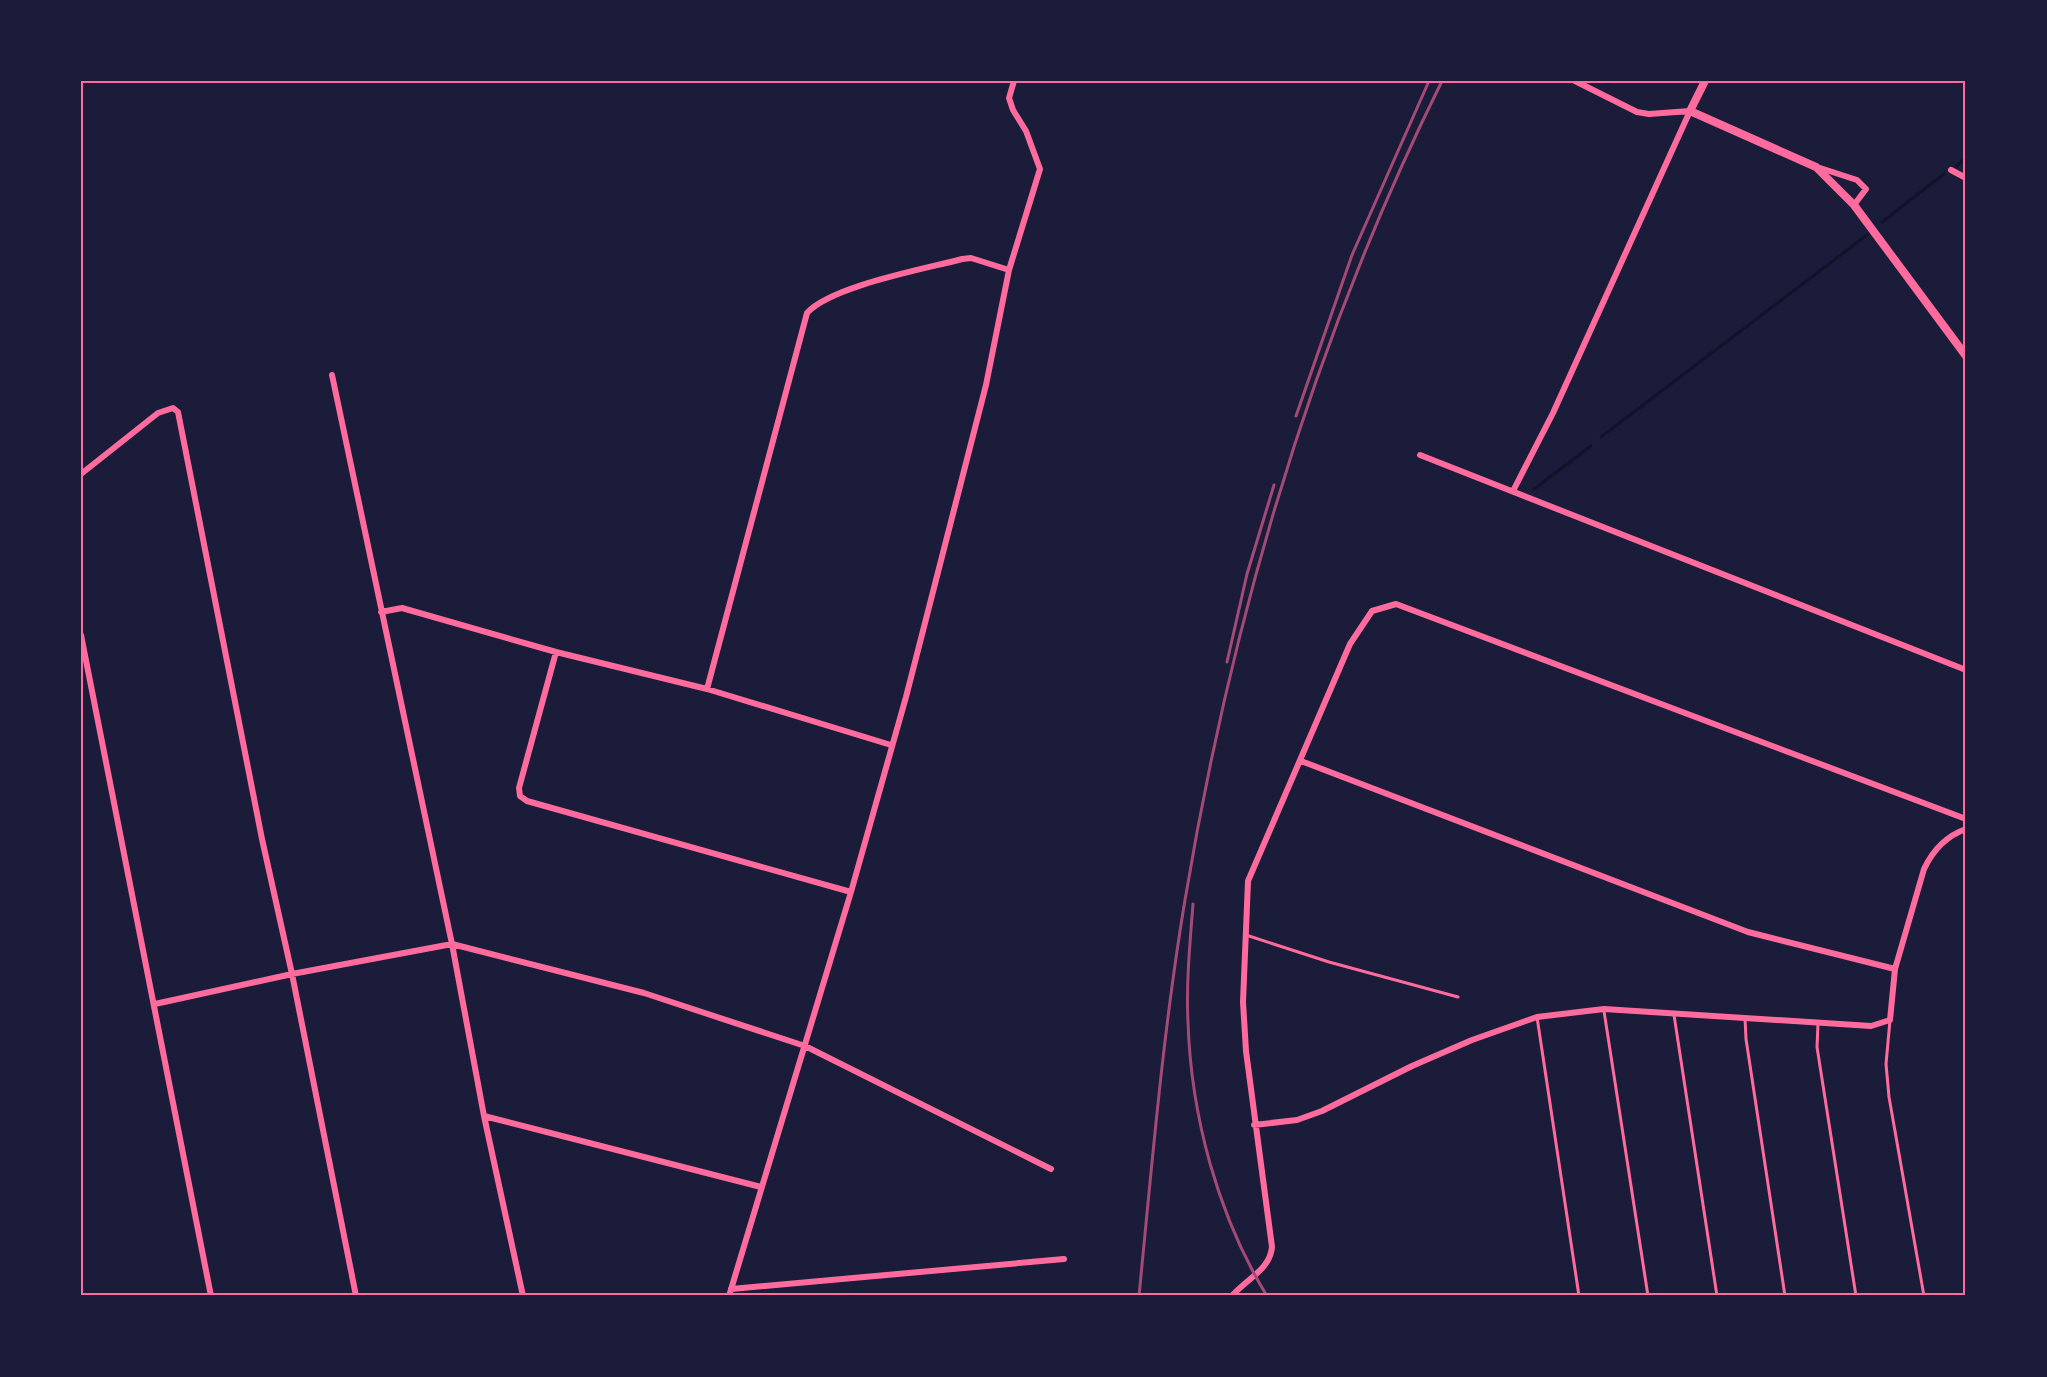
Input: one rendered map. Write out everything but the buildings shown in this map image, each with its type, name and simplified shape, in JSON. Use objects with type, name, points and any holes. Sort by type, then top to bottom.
[{"type":"street","points":[[1014,81],[1009,98],[1012,110],[1026,131],[1040,169],[1009,270],[986,385],[851,892],[760,1187],[730,1293],[1064,1259]]},
{"type":"street","points":[[1575,81],[1637,112],[1649,114],[1690,111],[1816,167],[1857,180],[1866,189],[1854,205]]},
{"type":"street","points":[[1513,491],[1553,413],[1704,81]]},
{"type":"street","points":[[1816,167],[1854,205],[1966,356]]},
{"type":"street","points":[[1951,170],[1966,178]]},
{"type":"street","points":[[707,689],[807,314],[814,306],[834,295],[962,259],[971,258],[1009,270]]},
{"type":"street","points":[[332,375],[452,944],[484,1116],[523,1296]]},
{"type":"street","points":[[81,474],[158,413],[173,408],[178,412],[261,839],[292,974],[356,1296]]},
{"type":"street","points":[[1420,455],[1966,670]]},
{"type":"street","points":[[1232,1296],[1239,1287],[1266,1265],[1271,1256],[1269,1222],[1254,1125],[1243,1002],[1248,881],[1361,624],[1372,611],[1396,604],[1966,819]]},
{"type":"street","points":[[381,612],[402,608],[556,652],[707,689],[891,745]]},
{"type":"street","points":[[81,635],[211,1296]]},
{"type":"street","points":[[556,652],[519,788],[520,796],[527,801],[851,892]]},
{"type":"street","points":[[1301,761],[1748,932],[1895,969]]},
{"type":"street","points":[[1254,1125],[1297,1120],[1322,1111],[1412,1066],[1472,1040],[1537,1017],[1604,1009],[1871,1026],[1890,1020],[1895,969],[1924,869],[1930,856],[1946,839],[1966,829]]},
{"type":"street","points":[[155,1004],[292,974],[452,944],[644,993],[805,1046],[1051,1169]]},
{"type":"street","points":[[484,1116],[760,1187]]},
{"type":"lane","points":[[1246,935],[1329,962],[1458,997]]},
{"type":"lane","points":[[1604,1009],[1648,1296]]},
{"type":"lane","points":[[1673,1013],[1716,1296]]},
{"type":"lane","points":[[1537,1017],[1579,1296]]},
{"type":"lane","points":[[1745,1017],[1746,1039],[1785,1296]]},
{"type":"lane","points":[[1890,1020],[1886,1064],[1888,1097],[1924,1296]]},
{"type":"lane","points":[[1818,1023],[1817,1047],[1856,1296]]},
{"type":"waterway","points":[[1956,166],[1966,158]]},
{"type":"waterway","points":[[1882,222],[1944,174]]},
{"type":"waterway","points":[[1601,437],[1867,235]]},
{"type":"waterway","points":[[1534,489],[1591,446]]},
{"type":"railway","points":[[1296,416],[1352,255],[1429,81]]},
{"type":"railway","points":[[1139,1296],[1177,949],[1204,794],[1253,584],[1317,378],[1396,178],[1442,81]]},
{"type":"railway","points":[[1227,662],[1247,574],[1274,485]]},
{"type":"railway","points":[[1193,904],[1188,978],[1188,1022],[1190,1057],[1201,1129],[1221,1199],[1234,1233],[1267,1296]]}]
